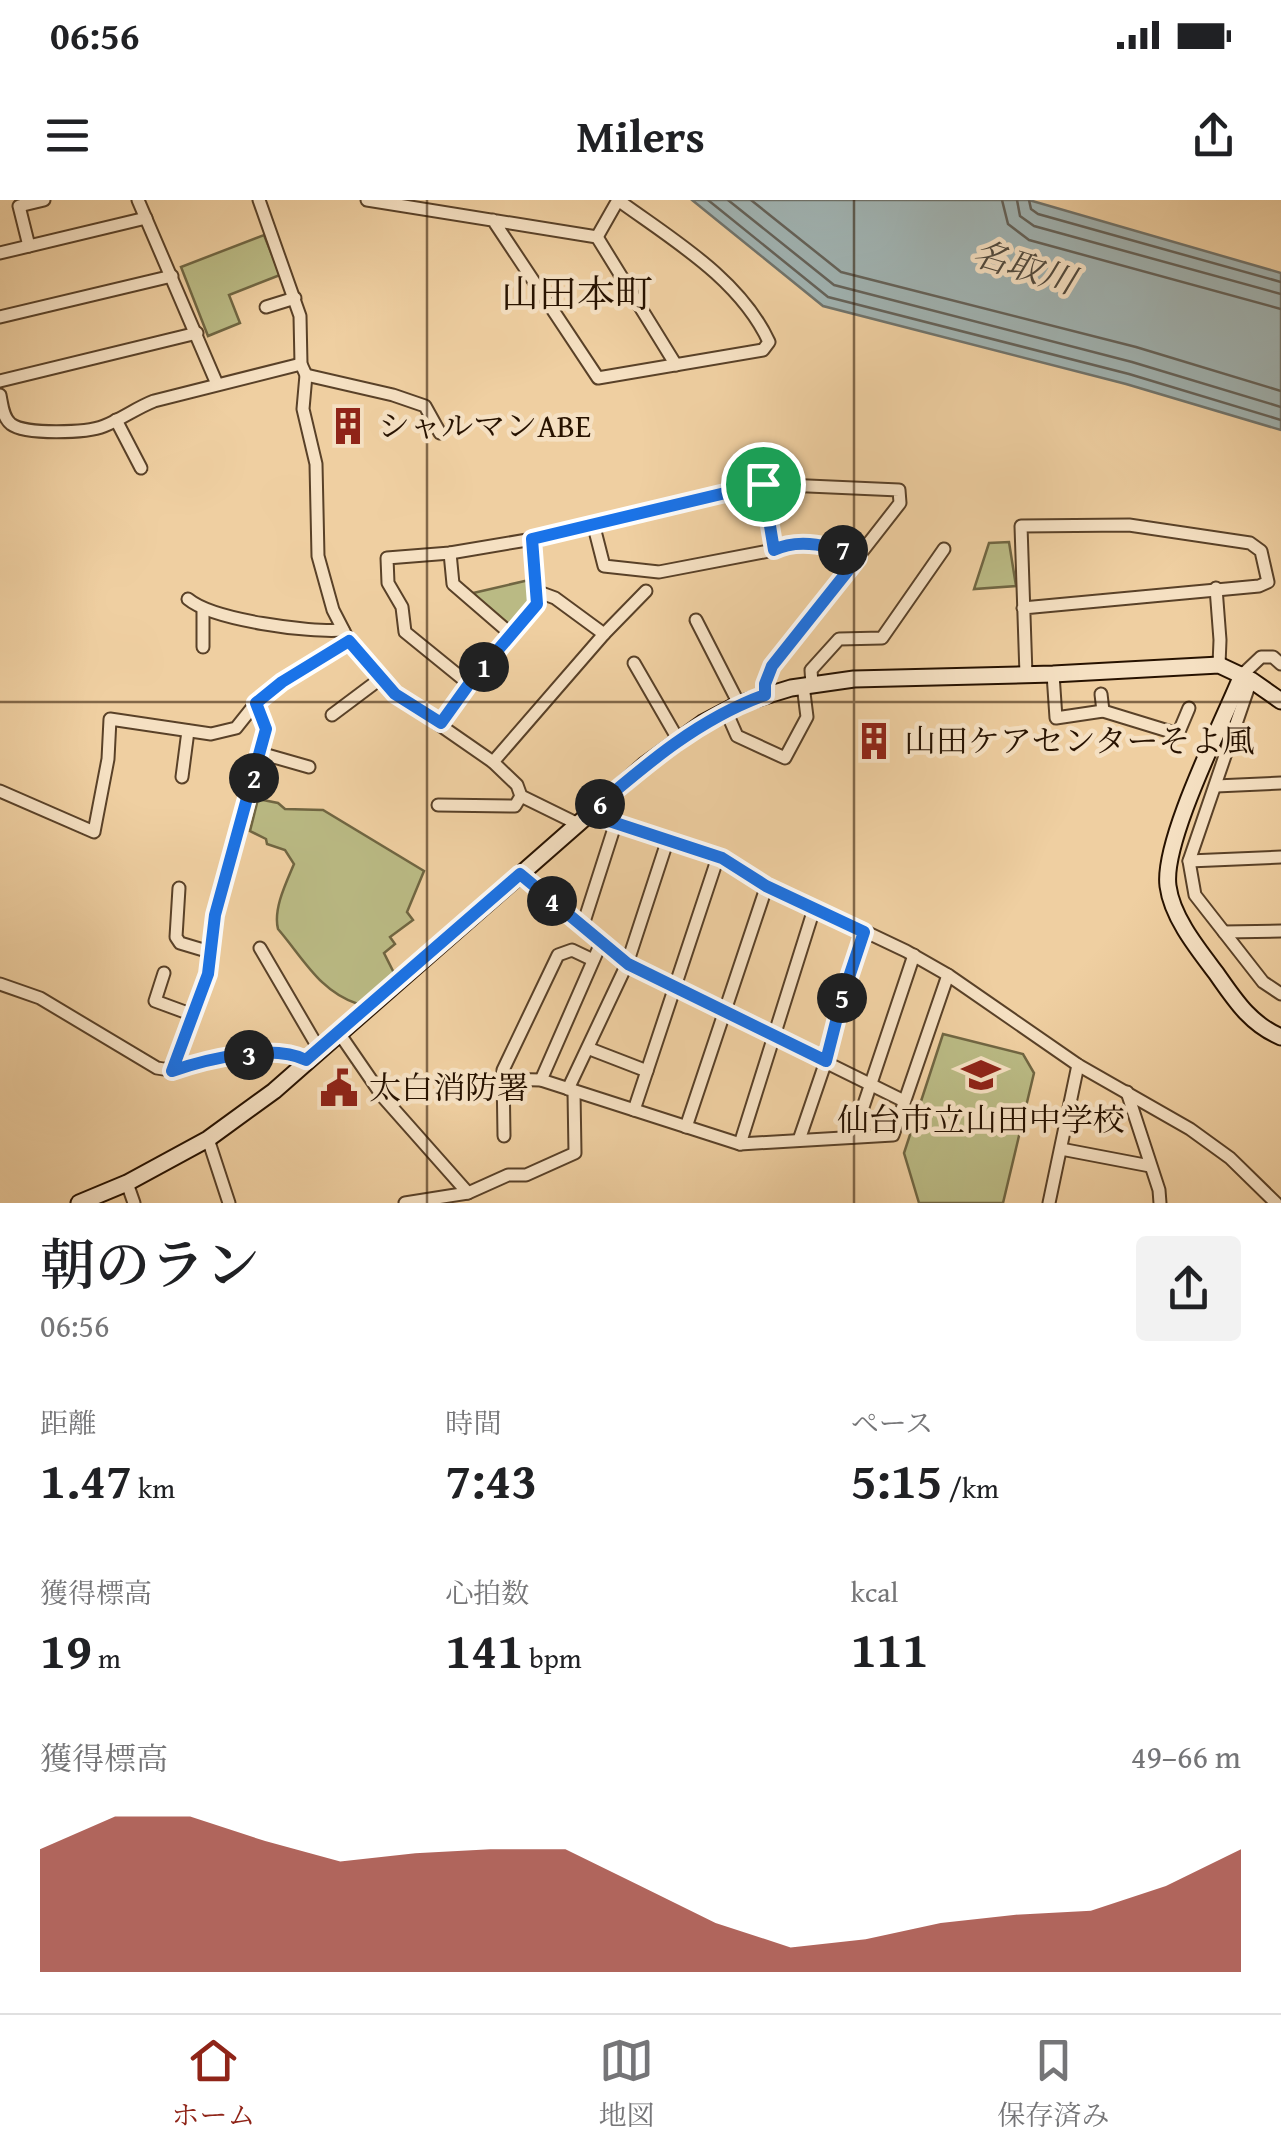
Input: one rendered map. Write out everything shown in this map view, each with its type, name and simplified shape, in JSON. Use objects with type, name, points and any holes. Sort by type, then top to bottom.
[{"type":"street","points":[[29,246],[19,206],[44,200]]},
{"type":"street","points":[[138,200],[216,384]]},
{"type":"street","points":[[260,200],[300,316],[303,409],[316,464],[318,556],[323,580],[346,635],[395,694],[492,762],[517,784],[521,796],[515,806],[438,805]]},
{"type":"street","points":[[367,200],[596,238],[676,365]]},
{"type":"street","points":[[493,220],[598,378],[762,350],[769,342],[756,314],[728,285],[618,200],[596,238]]},
{"type":"street","points":[[0,253],[146,218]]},
{"type":"street","points":[[0,316],[172,276]]},
{"type":"street","points":[[266,308],[295,298]]},
{"type":"street","points":[[0,382],[197,333]]},
{"type":"street","points":[[0,395],[6,420],[14,427],[80,431],[116,420],[154,401],[216,384],[303,370],[425,406],[440,433]]},
{"type":"street","points":[[116,420],[140,468]]},
{"type":"street","points":[[763,484],[774,550]]},
{"type":"street","points":[[469,684],[405,632],[402,607],[388,583],[387,558],[450,553],[532,539],[763,484],[899,490],[900,504],[772,666],[765,695]]},
{"type":"street","points":[[593,523],[604,566],[659,572],[774,550],[788,542],[842,549],[858,558]]},
{"type":"street","points":[[1022,608],[1259,586],[1268,582],[1261,551],[1250,543],[1129,524],[1021,526],[1022,608],[1026,674]]},
{"type":"street","points":[[441,723],[537,604],[532,539]]},
{"type":"street","points":[[696,620],[733,708],[737,736],[785,758],[807,717],[811,670],[840,640],[882,638],[944,549]]},
{"type":"street","points":[[450,553],[453,584],[512,635]]},
{"type":"street","points":[[1216,588],[1218,665]]},
{"type":"street","points":[[536,591],[555,598],[604,634]]},
{"type":"street","points":[[492,762],[646,592]]},
{"type":"street","points":[[188,599],[202,610],[346,635]]},
{"type":"street","points":[[202,610],[202,647]]},
{"type":"street","points":[[0,791],[94,832],[108,759],[110,718],[225,733],[236,728],[256,703],[346,635]]},
{"type":"street","points":[[1281,664],[1273,657],[1261,656],[1246,678],[1171,849],[1168,884],[1171,900],[1186,930],[1242,1009],[1259,1027],[1281,1037]]},
{"type":"street","points":[[634,663],[679,740]]},
{"type":"street","points":[[79,1203],[208,1139],[274,1091],[583,819],[679,740],[733,708],[808,684],[854,679],[1218,665],[1281,700]]},
{"type":"street","points":[[1052,674],[1056,718],[1102,712],[1178,734],[1189,708]]},
{"type":"street","points":[[1246,678],[1190,861],[1196,895],[1263,982],[1281,994]]},
{"type":"street","points":[[332,715],[380,679]]},
{"type":"street","points":[[1101,694],[1102,712]]},
{"type":"street","points":[[172,1071],[208,974],[215,915],[266,729],[256,703]]},
{"type":"street","points":[[182,778],[188,731]]},
{"type":"street","points":[[260,753],[309,767]]},
{"type":"street","points":[[1216,786],[1281,784]]},
{"type":"street","points":[[521,796],[583,819],[616,822],[718,856],[766,886],[914,956],[948,975],[1078,1066],[1190,1129],[1230,1158],[1276,1203]]},
{"type":"street","points":[[582,928],[616,822]]},
{"type":"street","points":[[404,1203],[468,1193],[508,1175],[526,1175],[575,1154],[571,1090],[628,964],[668,838]]},
{"type":"street","points":[[634,1110],[718,856]]},
{"type":"street","points":[[1190,861],[1281,857]]},
{"type":"street","points":[[520,874],[628,964],[904,1101]]},
{"type":"street","points":[[686,1127],[766,886]]},
{"type":"street","points":[[179,888],[176,937],[180,943],[210,952]]},
{"type":"street","points":[[740,1144],[814,909]]},
{"type":"street","points":[[1224,932],[1281,930]]},
{"type":"street","points":[[799,1140],[864,932]]},
{"type":"street","points":[[540,1080],[600,943]]},
{"type":"street","points":[[260,948],[312,1055]]},
{"type":"street","points":[[504,1136],[502,1070],[558,955],[572,950],[593,960]]},
{"type":"street","points":[[852,1138],[914,956]]},
{"type":"street","points":[[164,973],[156,1001],[193,1014]]},
{"type":"street","points":[[501,1080],[540,1080],[740,1144],[894,1135],[948,975]]},
{"type":"street","points":[[0,984],[40,998],[158,1068],[172,1071],[202,1061],[268,1052],[312,1055]]},
{"type":"street","points":[[340,1033],[382,1097],[468,1193]]},
{"type":"street","points":[[590,1049],[647,1072]]},
{"type":"street","points":[[1049,1203],[1078,1066]]},
{"type":"street","points":[[1128,1092],[1160,1190],[1160,1203]]},
{"type":"street","points":[[208,1139],[229,1203]]},
{"type":"street","points":[[1061,1148],[1150,1166]]},
{"type":"street","points":[[127,1182],[134,1203]]},
{"type":"green space","points":[[264,235],[280,275],[229,295],[240,323],[208,336],[181,267]]},
{"type":"green space","points":[[1009,542],[1016,586],[974,589],[989,543]]},
{"type":"green space","points":[[529,580],[533,605],[511,630],[469,594]]},
{"type":"green space","points":[[258,799],[278,803],[285,809],[323,810],[424,871],[407,912],[413,920],[390,937],[395,944],[384,953],[394,973],[358,1004],[323,983],[278,929],[279,905],[294,864],[285,850],[267,844],[266,839],[250,831]]},
{"type":"green space","points":[[943,1034],[1023,1054],[1034,1073],[1003,1203],[919,1203],[904,1153]]},
{"type":"water","name":"名取川","points":[[692,200],[1029,200],[1281,273],[1281,430],[1126,384],[823,306]]},
{"type":"place","name":"シャルマンABE","points":[[348,426]]},
{"type":"place","name":"山田ケアセンターそよ風","points":[[874,741]]},
{"type":"place","name":"仙台市立山田中学校","points":[[981,1075]]},
{"type":"place","name":"太白消防署","points":[[339,1088]]},
{"type":"district","name":"山田本町","points":[[577,294]]},
{"type":"route","points":[[763,484],[774,550],[788,542],[842,549],[858,558],[772,666],[765,695],[703,724],[645,765],[588,814],[722,858],[766,886],[864,932],[826,1061],[628,964],[520,874],[306,1060],[294,1054],[268,1052],[202,1061],[172,1071],[208,974],[215,915],[266,729],[256,703],[282,682],[349,641],[395,694],[441,723],[537,604],[532,539],[763,484]]}]
